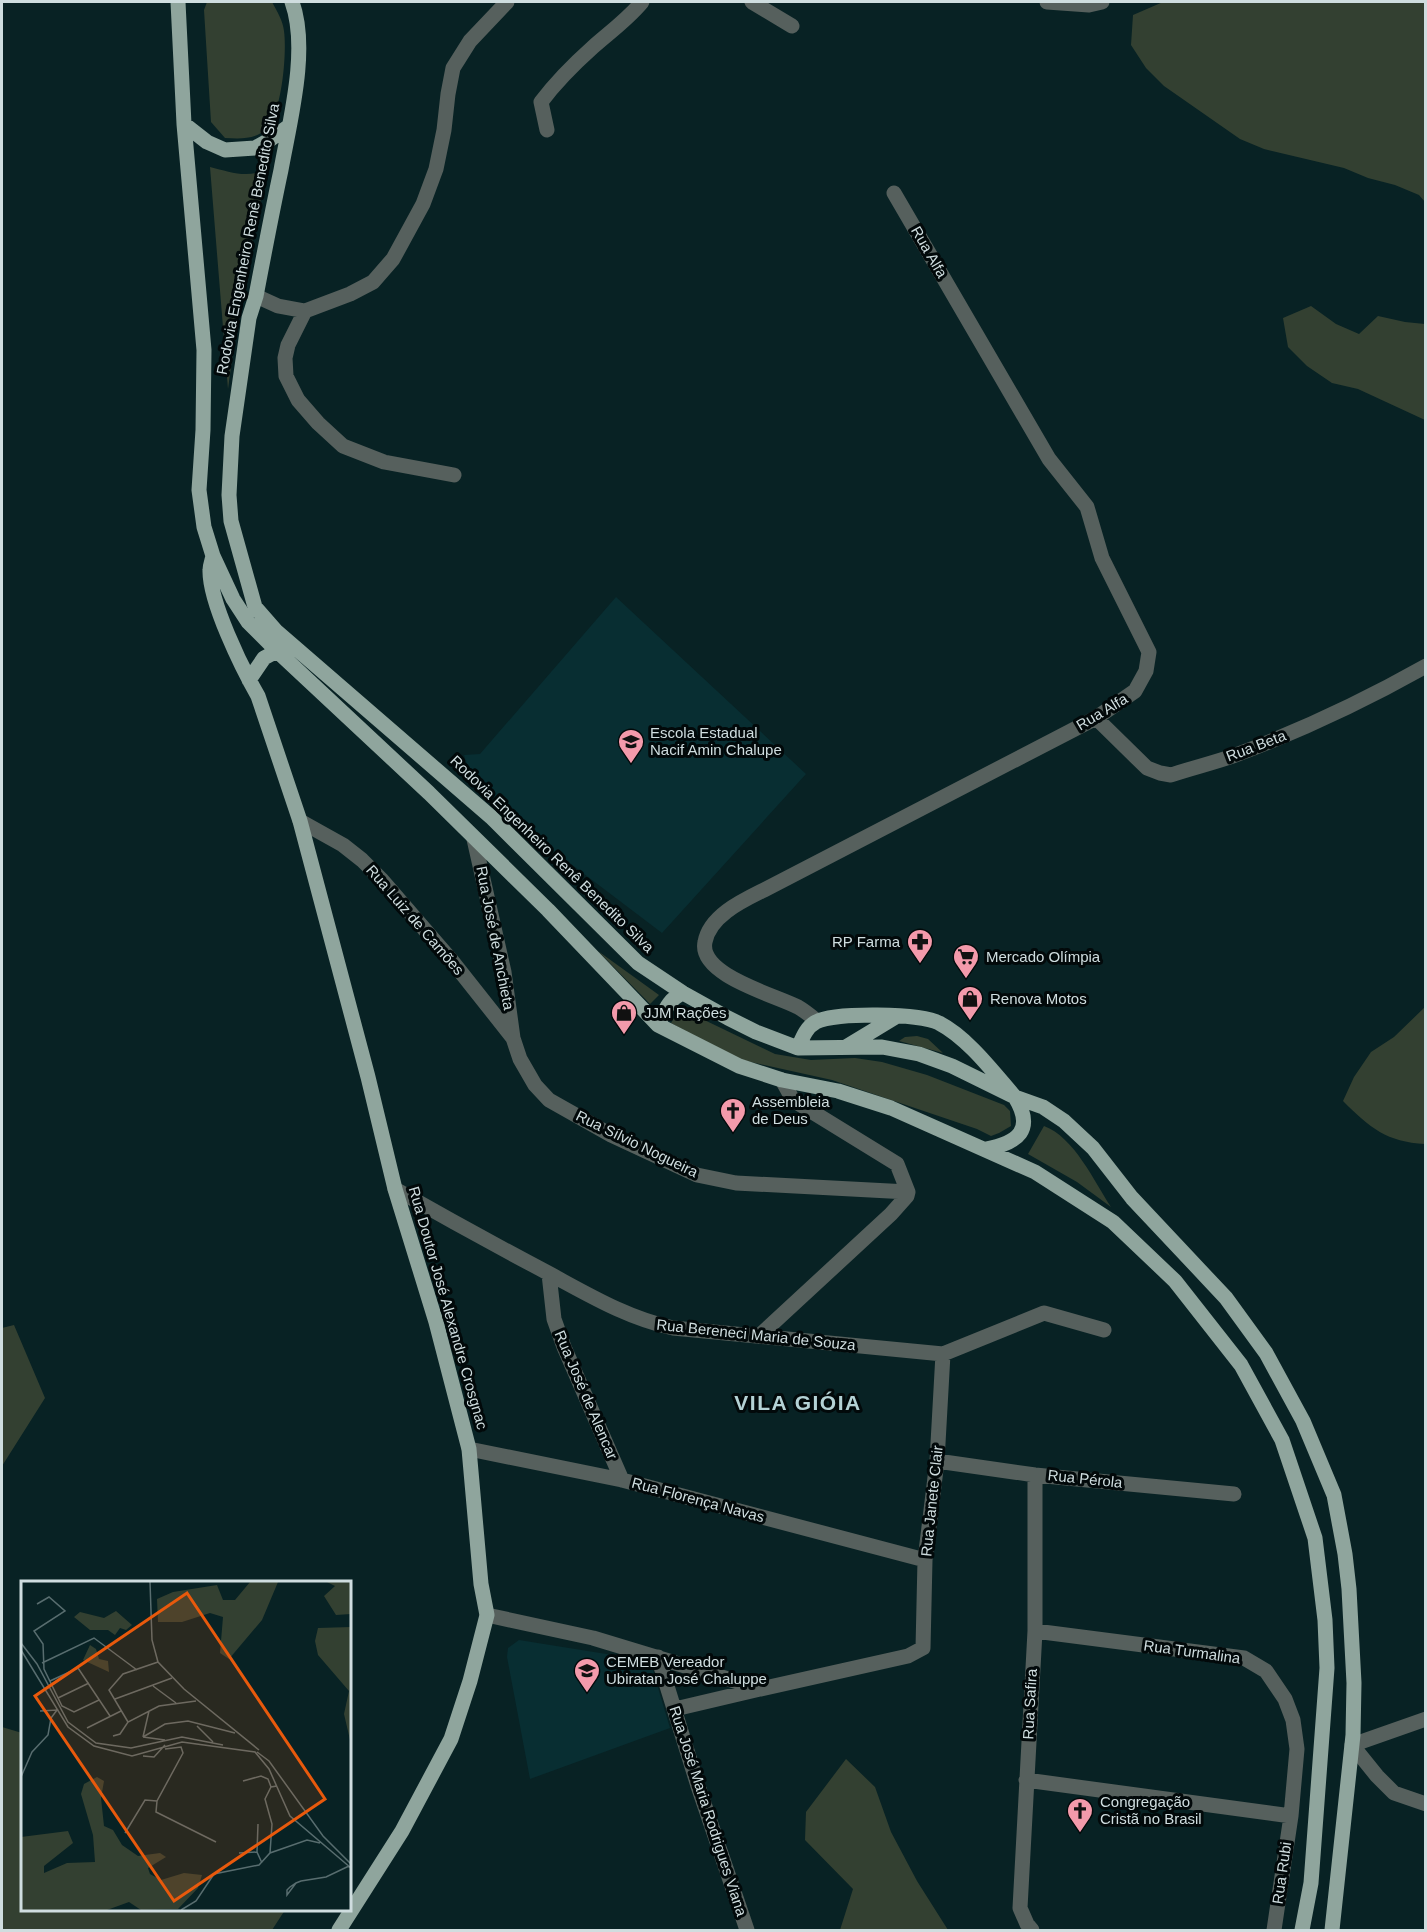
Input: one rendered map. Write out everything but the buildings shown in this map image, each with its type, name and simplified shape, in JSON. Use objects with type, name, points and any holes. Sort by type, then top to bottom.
[{"type":"main road","name":"Rodovia Engenheiro Renê Benedito Silva","points":[[178,2],[184,124],[204,350],[200,490],[204,527],[213,556],[233,599],[248,622],[429,793],[548,910],[658,1025],[739,1066],[782,1080],[838,1091],[880,1105],[1035,1172],[1113,1222],[1175,1281],[1241,1365],[1282,1440],[1315,1538],[1325,1620],[1327,1668],[1311,1883],[1302,1930]]},
{"type":"main road","name":"Rodovia Engenheiro Renê Benedito Silva","points":[[292,2],[297,16],[300,44],[289,126],[256,296],[249,318],[232,436],[229,495],[231,520],[255,607],[285,639],[491,817],[638,963],[683,993],[756,1032],[798,1048],[882,1047],[919,1054],[951,1066],[1015,1097],[1043,1107],[1064,1121],[1093,1148],[1132,1198],[1226,1298],[1266,1353],[1304,1421],[1334,1495],[1345,1554],[1354,1683],[1352,1745],[1332,1930]]},
{"type":"main road","points":[[184,124],[207,142],[225,150],[255,148],[289,126]]},
{"type":"main road","name":"Rua Doutor José Alexandre Crosgnac","points":[[213,556],[210,568],[216,604],[267,719],[300,821],[368,1077],[395,1189],[436,1322],[469,1449],[481,1584],[486,1615],[470,1681],[450,1739],[402,1831],[339,1930]]},
{"type":"main road","points":[[249,680],[264,658],[277,651]]},
{"type":"main road","points":[[658,1025],[668,1004],[683,993]]},
{"type":"main road","points":[[798,1048],[808,1028],[816,1021],[879,1015],[927,1018],[940,1023],[969,1045],[1015,1097],[1024,1116],[1023,1127],[1014,1141],[986,1149]]},
{"type":"main road","points":[[846,1047],[897,1016]]},
{"type":"street","points":[[256,296],[278,306],[305,311],[350,294],[373,282],[393,259],[423,204],[436,169],[453,68],[470,41],[507,2]]},
{"type":"street","points":[[547,130],[541,102],[554,85],[593,46],[631,15],[642,2]]},
{"type":"street","points":[[752,2],[792,26]]},
{"type":"street","points":[[1047,2],[1089,5],[1102,2]]},
{"type":"street","name":"Rua Alfa","points":[[816,1021],[799,1007],[722,972],[708,961],[704,950],[705,939],[718,918],[756,894],[1096,718],[1135,691],[1146,671],[1149,652],[1102,558],[1087,507],[1049,459],[894,193]]},
{"type":"street","points":[[305,311],[288,345],[285,358],[286,376],[298,400],[318,423],[343,446],[384,462],[454,475]]},
{"type":"street","name":"Rua Beta","points":[[1096,718],[1147,768],[1171,775],[1232,756],[1323,719],[1389,687],[1425,666]]},
{"type":"street","name":"Rua Luiz de Camões","points":[[300,821],[343,845],[381,879],[452,961],[513,1038]]},
{"type":"street","name":"Rua José de Anchieta","points":[[474,839],[504,972],[513,1038]]},
{"type":"street","name":"Rua Sílvio Nogueira","points":[[513,1038],[520,1059],[535,1085],[549,1100],[611,1135],[697,1175],[736,1184],[908,1192]]},
{"type":"street","points":[[759,1336],[891,1214],[908,1192],[897,1164],[793,1100],[782,1080]]},
{"type":"street","name":"Rua Bereneci Maria de Souza","points":[[395,1189],[622,1313],[673,1328],[943,1354],[1044,1313],[1104,1330]]},
{"type":"street","name":"Rua José de Alencar","points":[[549,1274],[554,1319],[622,1480]]},
{"type":"street","name":"Rua Janete Clair","points":[[760,1689],[908,1656],[923,1648],[925,1560],[937,1461],[943,1354]]},
{"type":"street","name":"Rua Florença Navas","points":[[469,1449],[622,1480],[925,1560]]},
{"type":"street","name":"Rua Pérola","points":[[937,1461],[1035,1474],[1234,1494]]},
{"type":"street","name":"Rua Safira","points":[[1032,1930],[1020,1908],[1035,1631],[1035,1474]]},
{"type":"street","points":[[486,1615],[593,1638],[760,1689]]},
{"type":"street","name":"Rua Turmalina","points":[[1035,1631],[1244,1658],[1266,1671],[1285,1698],[1293,1720],[1297,1749],[1291,1816]]},
{"type":"street","name":"Rua José Maria Rodrigues Viana","points":[[658,1657],[698,1786],[747,1930]]},
{"type":"street","points":[[675,1709],[760,1689]]},
{"type":"street","points":[[1425,1719],[1352,1745],[1394,1793],[1425,1804]]},
{"type":"street","points":[[1297,1749],[1321,1745]]},
{"type":"street","points":[[1026,1780],[1291,1816]]},
{"type":"street","name":"Rua Rubi","points":[[1274,1930],[1291,1816]]},
{"type":"shaded area","name":"Escola Estadual Nacif Amin Chalupe","points":[[616,597],[806,774],[662,933],[476,792],[464,755],[480,754]]},
{"type":"shaded area","name":"CEMEB Vereador Ubiratan José Chaluppe","points":[[519,1640],[650,1661],[670,1728],[530,1779],[507,1657],[508,1648]]},
{"type":"green space","points":[[207,2],[272,2],[280,16],[285,41],[280,95],[273,119],[268,127],[254,136],[225,138],[211,122],[204,10]]},
{"type":"green space","points":[[1163,2],[1425,2],[1425,202],[1419,195],[1395,185],[1368,178],[1344,168],[1264,149],[1240,139],[1164,86],[1146,68],[1131,45],[1133,15]]},
{"type":"green space","points":[[210,167],[246,174],[267,169],[238,314],[228,389]]},
{"type":"green space","points":[[1311,306],[1336,324],[1359,334],[1378,316],[1425,324],[1425,420],[1358,389],[1332,383],[1307,366],[1288,347],[1283,318]]},
{"type":"green space","points":[[598,951],[659,995],[650,1004]]},
{"type":"green space","points":[[1425,1007],[1425,1144],[1389,1137],[1362,1119],[1343,1101],[1354,1077],[1371,1052],[1394,1037]]},
{"type":"green space","points":[[681,1015],[694,1015],[775,1054],[811,1060],[855,1058],[882,1062],[927,1075],[1004,1105],[1010,1111],[1011,1126],[991,1136],[977,1129],[832,1080],[733,1058],[671,1023],[674,1018]]},
{"type":"green space","points":[[917,1036],[928,1039],[943,1053],[899,1041],[905,1037]]},
{"type":"green space","points":[[1044,1126],[1065,1140],[1074,1150],[1111,1207],[1077,1182],[1028,1154]]},
{"type":"green space","points":[[14,1325],[45,1398],[2,1466],[2,1328]]},
{"type":"green space","points":[[2,1727],[21,1733],[21,1911],[284,1911],[272,1930],[2,1930]]},
{"type":"green space","points":[[846,1759],[875,1787],[891,1832],[917,1881],[948,1930],[840,1930],[853,1889],[805,1840],[806,1812]]},
{"type":"place","name":"Escola Estadual Nacif Amin Chalupe","points":[[631,765]]},
{"type":"place","name":"RP Farma","points":[[920,965]]},
{"type":"place","name":"Mercado Olímpia","points":[[966,980]]},
{"type":"place","name":"Renova Motos","points":[[970,1022]]},
{"type":"place","name":"JJM Rações","points":[[624,1036]]},
{"type":"place","name":"Assembleia de Deus","points":[[733,1134]]},
{"type":"place","name":"CEMEB Vereador Ubiratan José Chaluppe","points":[[587,1694]]},
{"type":"place","name":"Congregação Cristã no Brasil","points":[[1080,1834]]},
{"type":"district","name":"VILA GIÓIA","points":[[798,1403]]}]
